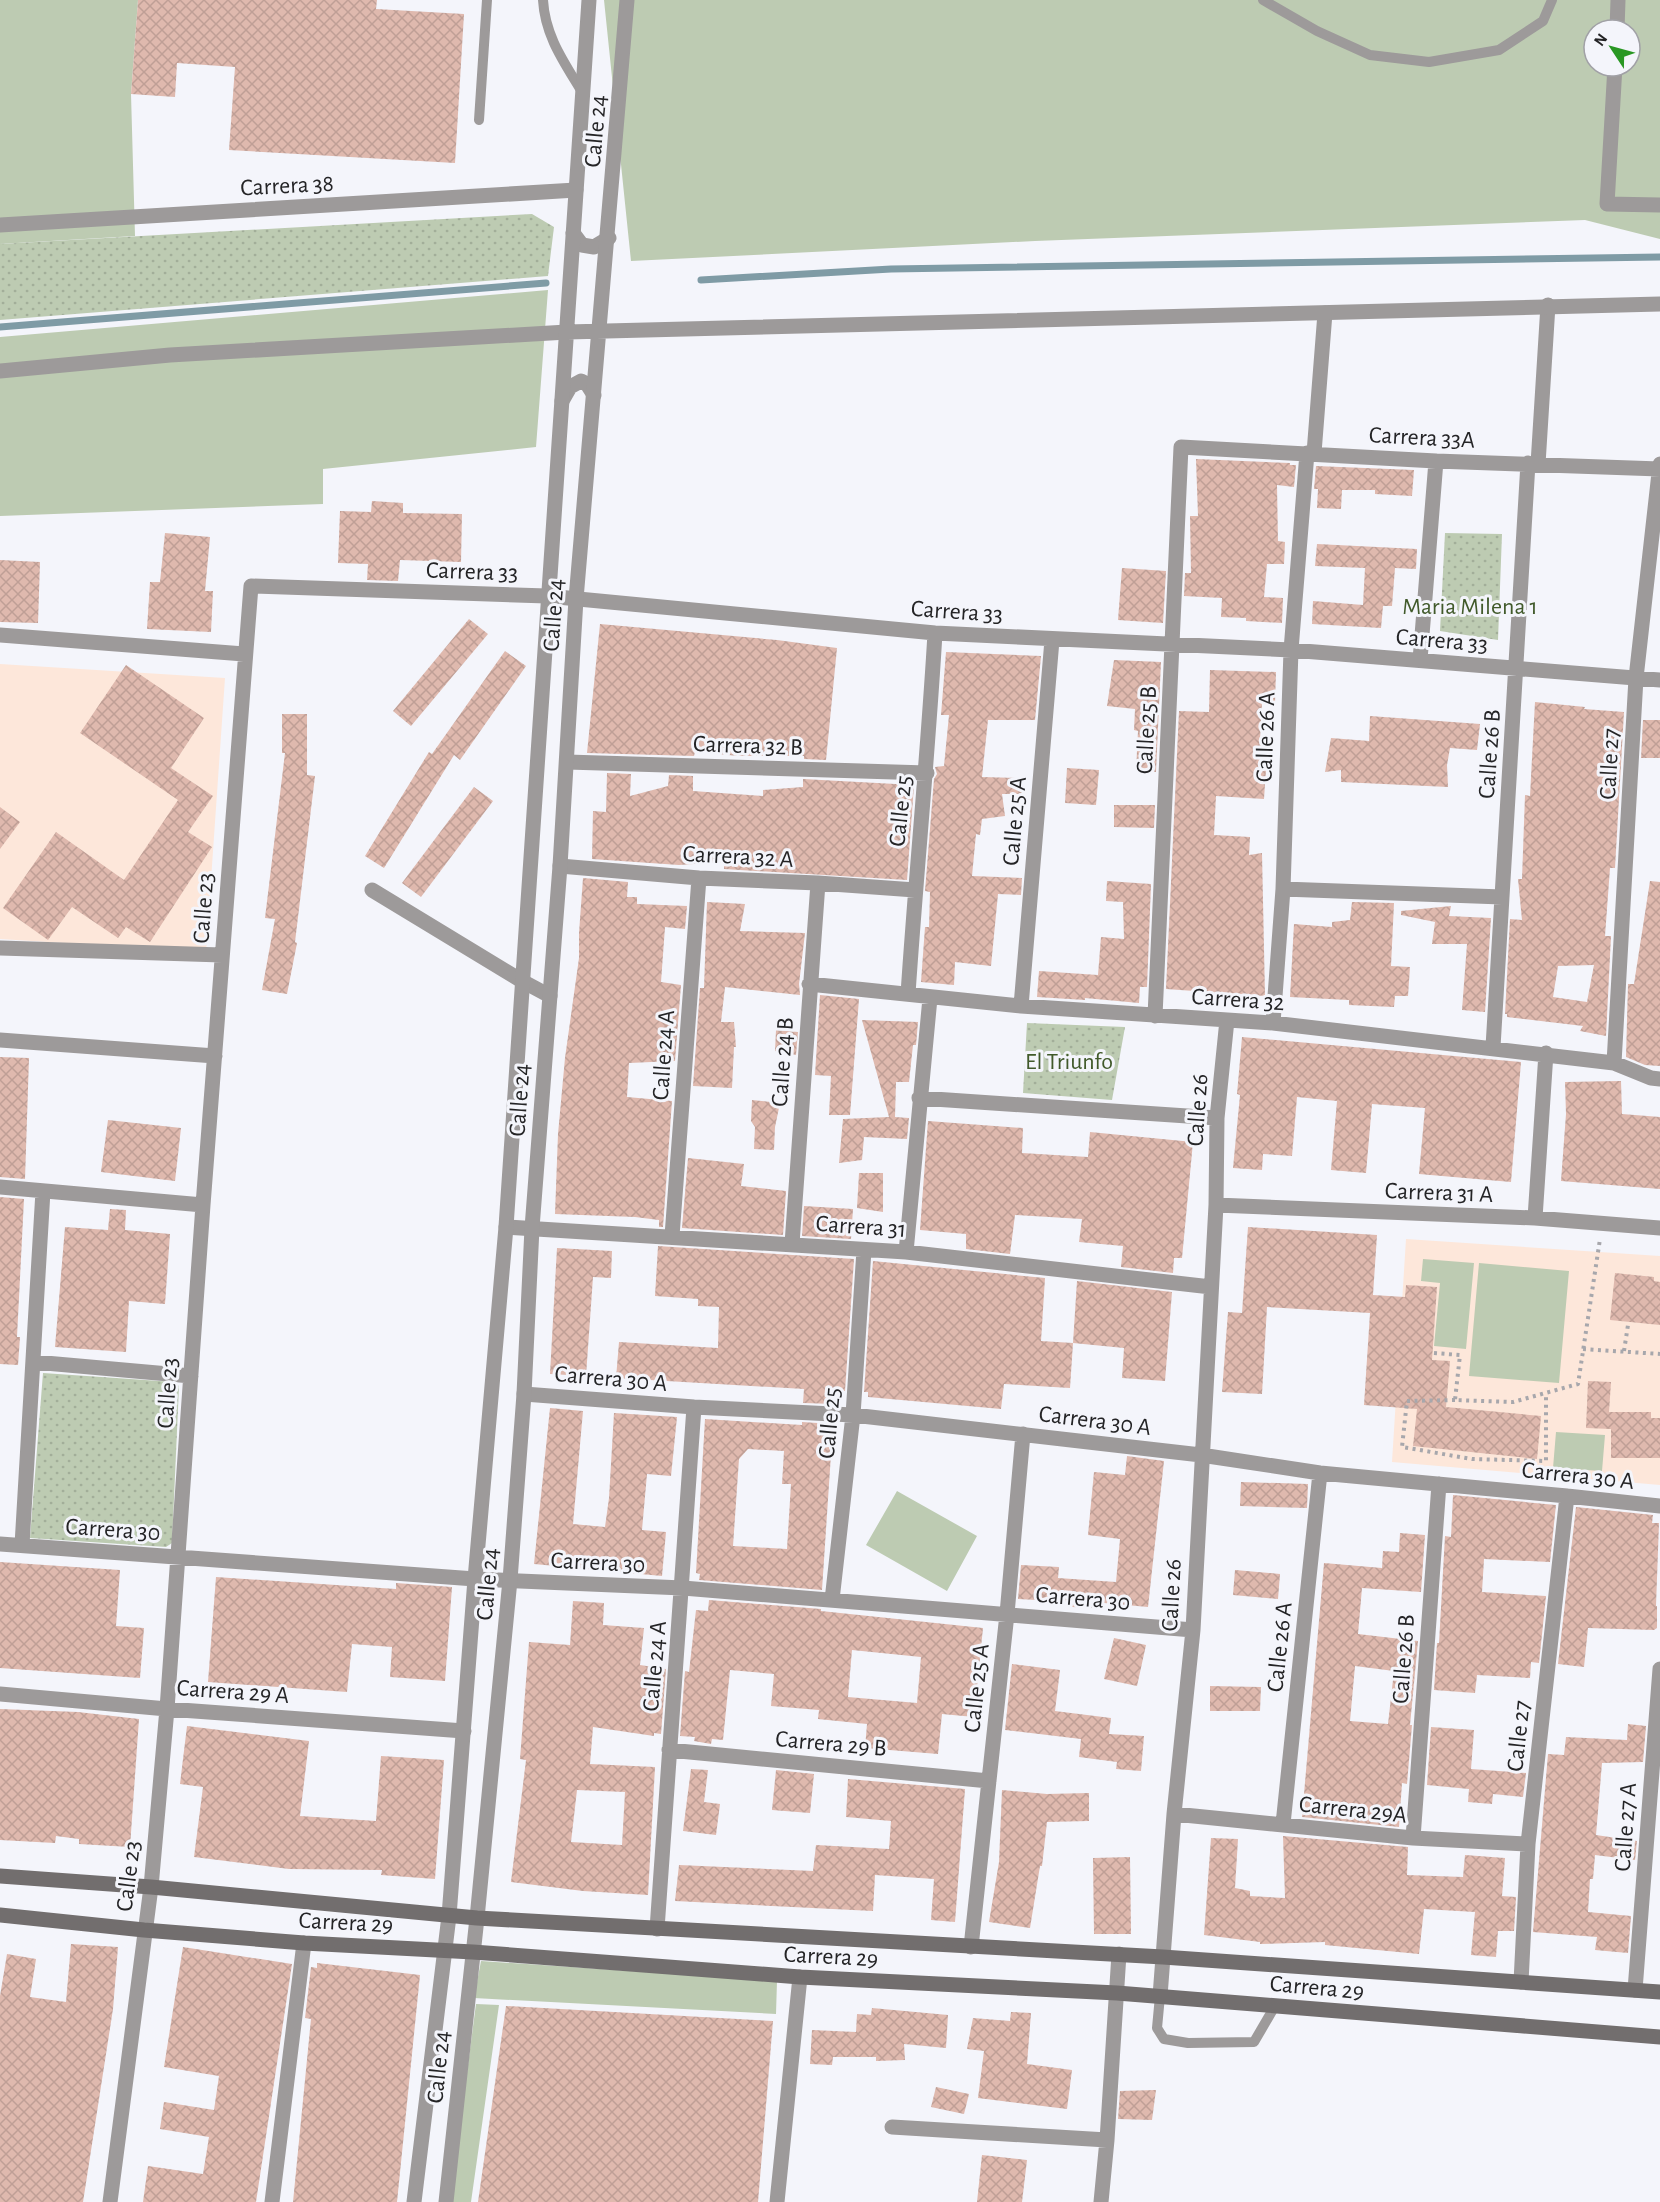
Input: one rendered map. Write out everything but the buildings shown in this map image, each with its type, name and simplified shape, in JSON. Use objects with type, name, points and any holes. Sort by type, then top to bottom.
[{"type":"main road","name":"Carrera 29","points":[[0,1876],[150,1887],[477,1918],[1119,1954],[1660,1992]]},
{"type":"main road","name":"Carrera 29","points":[[0,1915],[304,1943],[444,1950],[800,1977],[1117,1993],[1660,2037]]},
{"type":"street","name":"Calle 24","points":[[414,2202],[449,1916],[475,1579],[506,1227],[589,0]]},
{"type":"street","name":"Calle 24","points":[[446,2202],[510,1580],[524,1394],[531,1228],[560,866],[576,598],[609,238],[627,0]]},
{"type":"street","points":[[1617,18],[1618,0]]},
{"type":"street","points":[[1614,78],[1607,204],[1660,205]]},
{"type":"street","name":"Carrera 38","points":[[0,225],[576,190]]},
{"type":"street","points":[[573,233],[582,245],[594,247],[609,238]]},
{"type":"street","points":[[0,371],[170,355],[567,332],[599,333],[1548,305],[1660,304]]},
{"type":"street","name":"Calle 26 B","points":[[1493,1047],[1517,668],[1548,305]]},
{"type":"street","name":"Calle 26 A","points":[[1273,1023],[1283,889],[1291,650],[1325,313]]},
{"type":"street","points":[[562,400],[570,387],[581,381],[587,384],[594,395]]},
{"type":"street","name":"Carrera 33A","points":[[1181,447],[1436,461],[1660,467]]},
{"type":"street","name":"Calle 25 B","points":[[1155,1016],[1181,447]]},
{"type":"street","points":[[1420,660],[1436,461]]},
{"type":"street","name":"Calle 27","points":[[1614,1063],[1636,678],[1660,467]]},
{"type":"street","name":"Carrera 33","points":[[251,586],[547,596],[935,633],[1291,650],[1660,680]]},
{"type":"street","name":"Calle 23","points":[[110,2202],[150,1887],[167,1709],[244,654],[251,586]]},
{"type":"street","name":"Calle 25","points":[[908,994],[915,890],[927,773],[935,633]]},
{"type":"street","points":[[0,635],[244,654]]},
{"type":"street","name":"Calle 25 A","points":[[1021,1006],[1052,640]]},
{"type":"street","name":"Carrera 32 B","points":[[567,762],[927,773]]},
{"type":"street","name":"Carrera 32 A","points":[[560,866],[699,878],[915,890]]},
{"type":"street","name":"Calle 24 A","points":[[672,1236],[699,878]]},
{"type":"street","name":"Calle 24 B","points":[[792,1244],[818,883]]},
{"type":"street","points":[[1283,889],[1502,897]]},
{"type":"street","points":[[372,890],[550,996]]},
{"type":"street","points":[[0,948],[222,955]]},
{"type":"street","name":"Carrera 32","points":[[809,984],[1021,1006],[1273,1023],[1493,1047],[1614,1063],[1651,1078],[1660,1079]]},
{"type":"street","points":[[906,1252],[930,998]]},
{"type":"street","name":"Calle 26","points":[[1160,1996],[1174,1814],[1193,1630],[1216,1205],[1217,1118],[1227,1020]]},
{"type":"street","points":[[0,1040],[215,1056]]},
{"type":"street","points":[[1535,1218],[1546,1053]]},
{"type":"street","points":[[919,1098],[1217,1118]]},
{"type":"street","points":[[0,1187],[203,1205]]},
{"type":"street","points":[[22,1545],[43,1191]]},
{"type":"street","name":"Carrera 31 A","points":[[1216,1205],[1535,1218],[1660,1228]]},
{"type":"street","name":"Carrera 31","points":[[506,1227],[906,1252],[1211,1287]]},
{"type":"street","name":"Calle 25","points":[[832,1600],[853,1415],[864,1250]]},
{"type":"street","points":[[34,1362],[191,1376]]},
{"type":"street","name":"Carrera 30 A","points":[[524,1394],[694,1407],[853,1415],[1201,1455],[1320,1473],[1660,1506]]},
{"type":"street","name":"Calle 24 A","points":[[657,1929],[683,1588],[694,1407]]},
{"type":"street","name":"Calle 25 A","points":[[971,1947],[1007,1614],[1023,1434]]},
{"type":"street","name":"Calle 26 A","points":[[1283,1824],[1320,1473]]},
{"type":"street","name":"Calle 26 B","points":[[1413,1838],[1438,1484]]},
{"type":"street","name":"Calle 27","points":[[1521,1982],[1528,1844],[1567,1496]]},
{"type":"street","name":"Carrera 30","points":[[0,1544],[475,1579],[683,1588],[1193,1630]]},
{"type":"street","name":"Calle 27 A","points":[[1635,1990],[1660,1669]]},
{"type":"street","name":"Carrera 29 A","points":[[0,1694],[464,1731]]},
{"type":"street","name":"Carrera 29 B","points":[[669,1750],[989,1781]]},
{"type":"street","name":"Carrera 29A","points":[[1174,1814],[1413,1838],[1528,1844]]},
{"type":"street","points":[[272,2202],[304,1943]]},
{"type":"street","points":[[1101,2202],[1119,1954]]},
{"type":"street","points":[[777,2202],[800,1977]]},
{"type":"street","points":[[892,2127],[1107,2140]]},
{"type":"lane","points":[[479,120],[487,0]]},
{"type":"lane","points":[[543,0],[544,17],[554,46],[582,92]]},
{"type":"lane","points":[[1263,0],[1317,31],[1370,55],[1429,62],[1499,50],[1543,21],[1552,0]]},
{"type":"lane","name":"Calle 26","points":[[1160,1996],[1158,2028],[1164,2039],[1188,2043],[1254,2042],[1275,2006]]},
{"type":"path","points":[[1546,1393],[1546,1461],[1472,1459],[1402,1447],[1407,1401],[1513,1402],[1578,1384],[1602,1224]]},
{"type":"path","points":[[1624,1351],[1628,1325]]},
{"type":"path","points":[[1583,1349],[1660,1354]]},
{"type":"path","points":[[1434,1353],[1460,1355],[1455,1400]]},
{"type":"shaded area","points":[[0,664],[225,678],[206,952],[0,939]]},
{"type":"shaded area","points":[[1406,1239],[1660,1256],[1660,1485],[1392,1462]]},
{"type":"green space","points":[[0,0],[138,0],[131,94],[135,236],[0,244]]},
{"type":"green space","points":[[604,0],[1660,0],[1660,239],[1585,220],[1035,241],[631,261]]},
{"type":"green space","points":[[532,214],[554,227],[548,276],[0,320],[0,244]]},
{"type":"green space","points":[[548,290],[536,447],[323,469],[323,504],[0,516],[0,337]]},
{"type":"green space","name":"Maria Milena 1","points":[[1445,533],[1502,534],[1498,640],[1440,631]]},
{"type":"green space","name":"El Triunfo","points":[[1027,1023],[1125,1027],[1112,1100],[1023,1093]]},
{"type":"green space","points":[[1423,1259],[1474,1263],[1466,1349],[1434,1346],[1440,1283],[1421,1281]]},
{"type":"green space","points":[[1479,1263],[1569,1271],[1559,1383],[1469,1376]]},
{"type":"green space","points":[[43,1373],[174,1382],[179,1386],[172,1543],[166,1547],[30,1538]]},
{"type":"green space","points":[[1556,1432],[1605,1435],[1602,1471],[1553,1468]]},
{"type":"green space","points":[[897,1491],[977,1536],[947,1591],[866,1545]]},
{"type":"green space","points":[[481,1961],[777,1981],[776,2014],[474,1998]]},
{"type":"green space","points":[[476,2004],[499,2005],[471,2202],[450,2202]]},
{"type":"waterway","points":[[701,280],[891,269],[1660,257]]},
{"type":"waterway","points":[[0,327],[546,283]]}]
